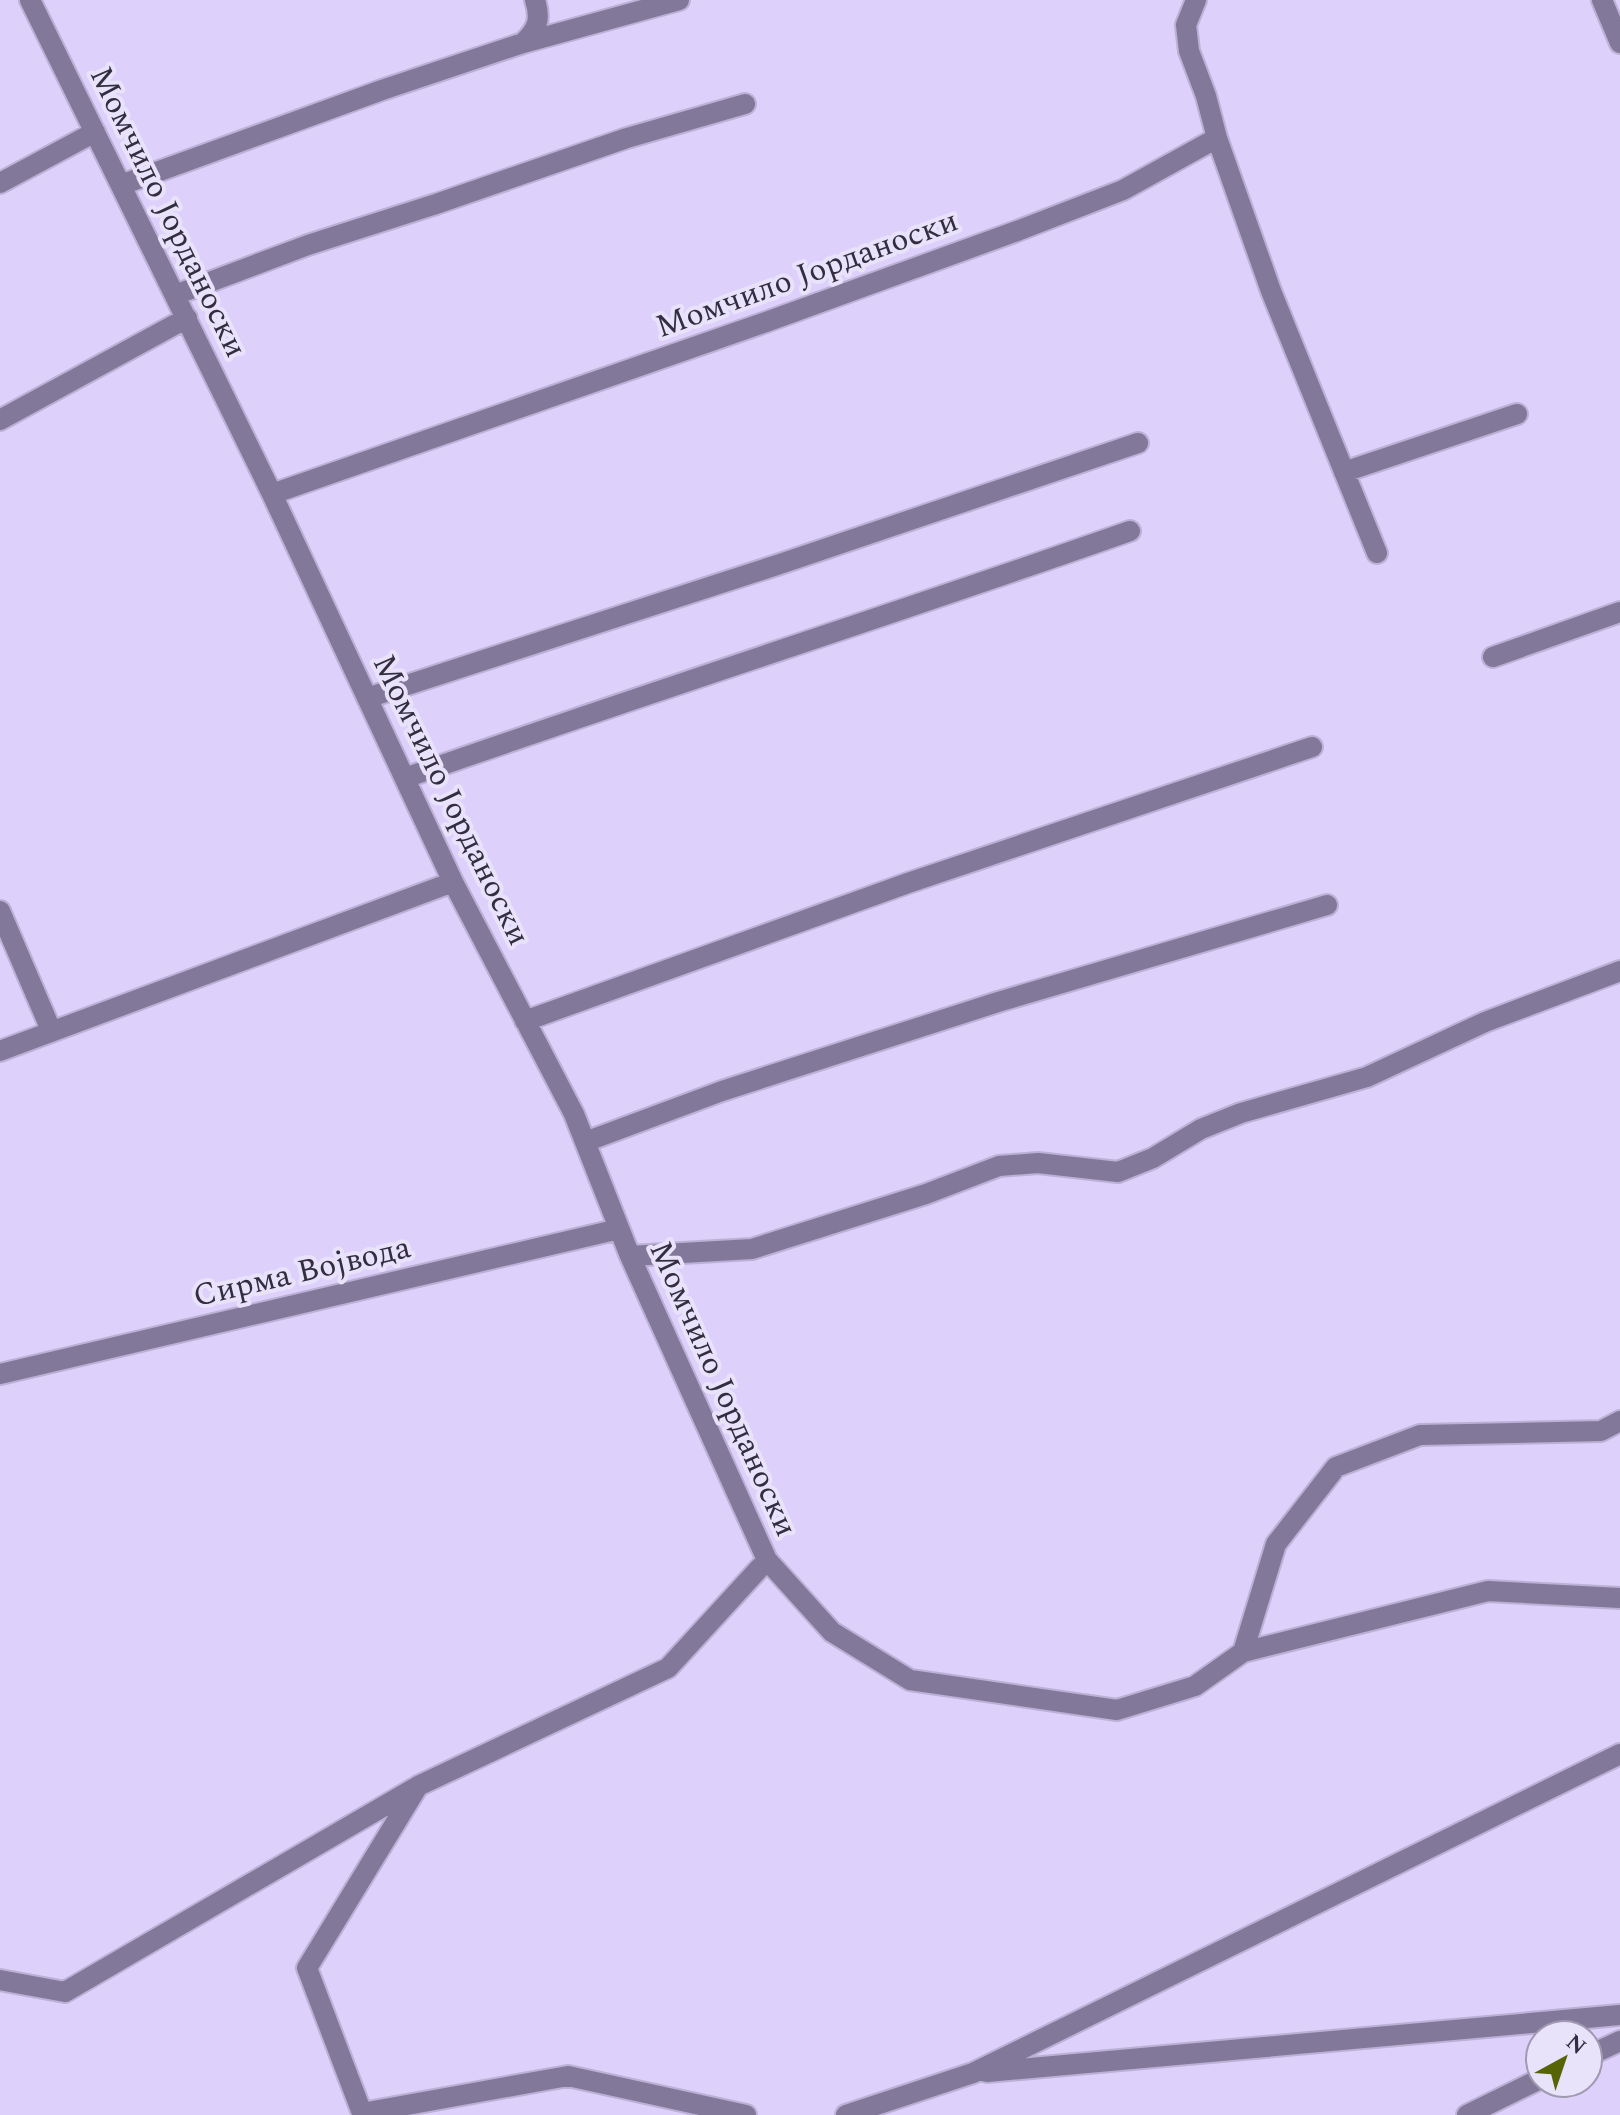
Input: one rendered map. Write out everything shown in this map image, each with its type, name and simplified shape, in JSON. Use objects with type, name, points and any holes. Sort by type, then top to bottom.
[{"type":"street","name":"Момчило Јорданоски","points":[[30,0],[272,494],[453,882],[574,1114],[630,1256],[767,1560],[832,1632],[910,1680],[1117,1710],[1195,1686],[1243,1652],[1488,1591],[1620,1598]]},
{"type":"street","points":[[523,43],[535,32],[539,19],[535,0]]},
{"type":"street","points":[[121,185],[382,90],[523,43],[679,0]]},
{"type":"street","points":[[1196,0],[1186,25],[1189,51],[1217,138],[1271,291],[1377,553]]},
{"type":"street","points":[[1602,0],[1620,43]]},
{"type":"street","points":[[175,295],[308,245],[627,138],[745,104]]},
{"type":"street","points":[[0,183],[95,132]]},
{"type":"street","name":"Момчило Јорданоски","points":[[272,494],[1017,231],[1123,190],[1217,138]]},
{"type":"street","points":[[0,420],[187,318]]},
{"type":"street","points":[[1344,472],[1517,414]]},
{"type":"street","points":[[367,698],[777,565],[1138,443]]},
{"type":"street","points":[[405,778],[620,702],[813,640],[1130,531]]},
{"type":"street","points":[[1493,657],[1620,612]]},
{"type":"street","points":[[525,1021],[908,883],[1312,747]]},
{"type":"street","points":[[0,1051],[453,882]]},
{"type":"street","points":[[585,1142],[722,1091],[998,1002],[1327,905]]},
{"type":"street","points":[[0,911],[51,1030]]},
{"type":"street","points":[[630,1256],[752,1249],[883,1208],[999,1166],[1038,1163],[1118,1172],[1153,1158],[1201,1129],[1241,1113],[1367,1077],[1485,1022],[1620,971]]},
{"type":"street","name":"Сирма Војвода","points":[[0,1374],[619,1229]]},
{"type":"street","points":[[1243,1652],[1276,1544],[1336,1467],[1420,1435],[1601,1431],[1620,1421]]},
{"type":"street","points":[[0,1980],[65,1992],[418,1786],[668,1668],[767,1560]]},
{"type":"street","points":[[846,2115],[973,2073],[1620,1754]]},
{"type":"street","points":[[418,1786],[307,1968],[362,2113],[568,2076],[746,2115]]},
{"type":"street","points":[[973,2073],[1620,2015]]},
{"type":"street","points":[[1467,2115],[1524,2087]]}]
